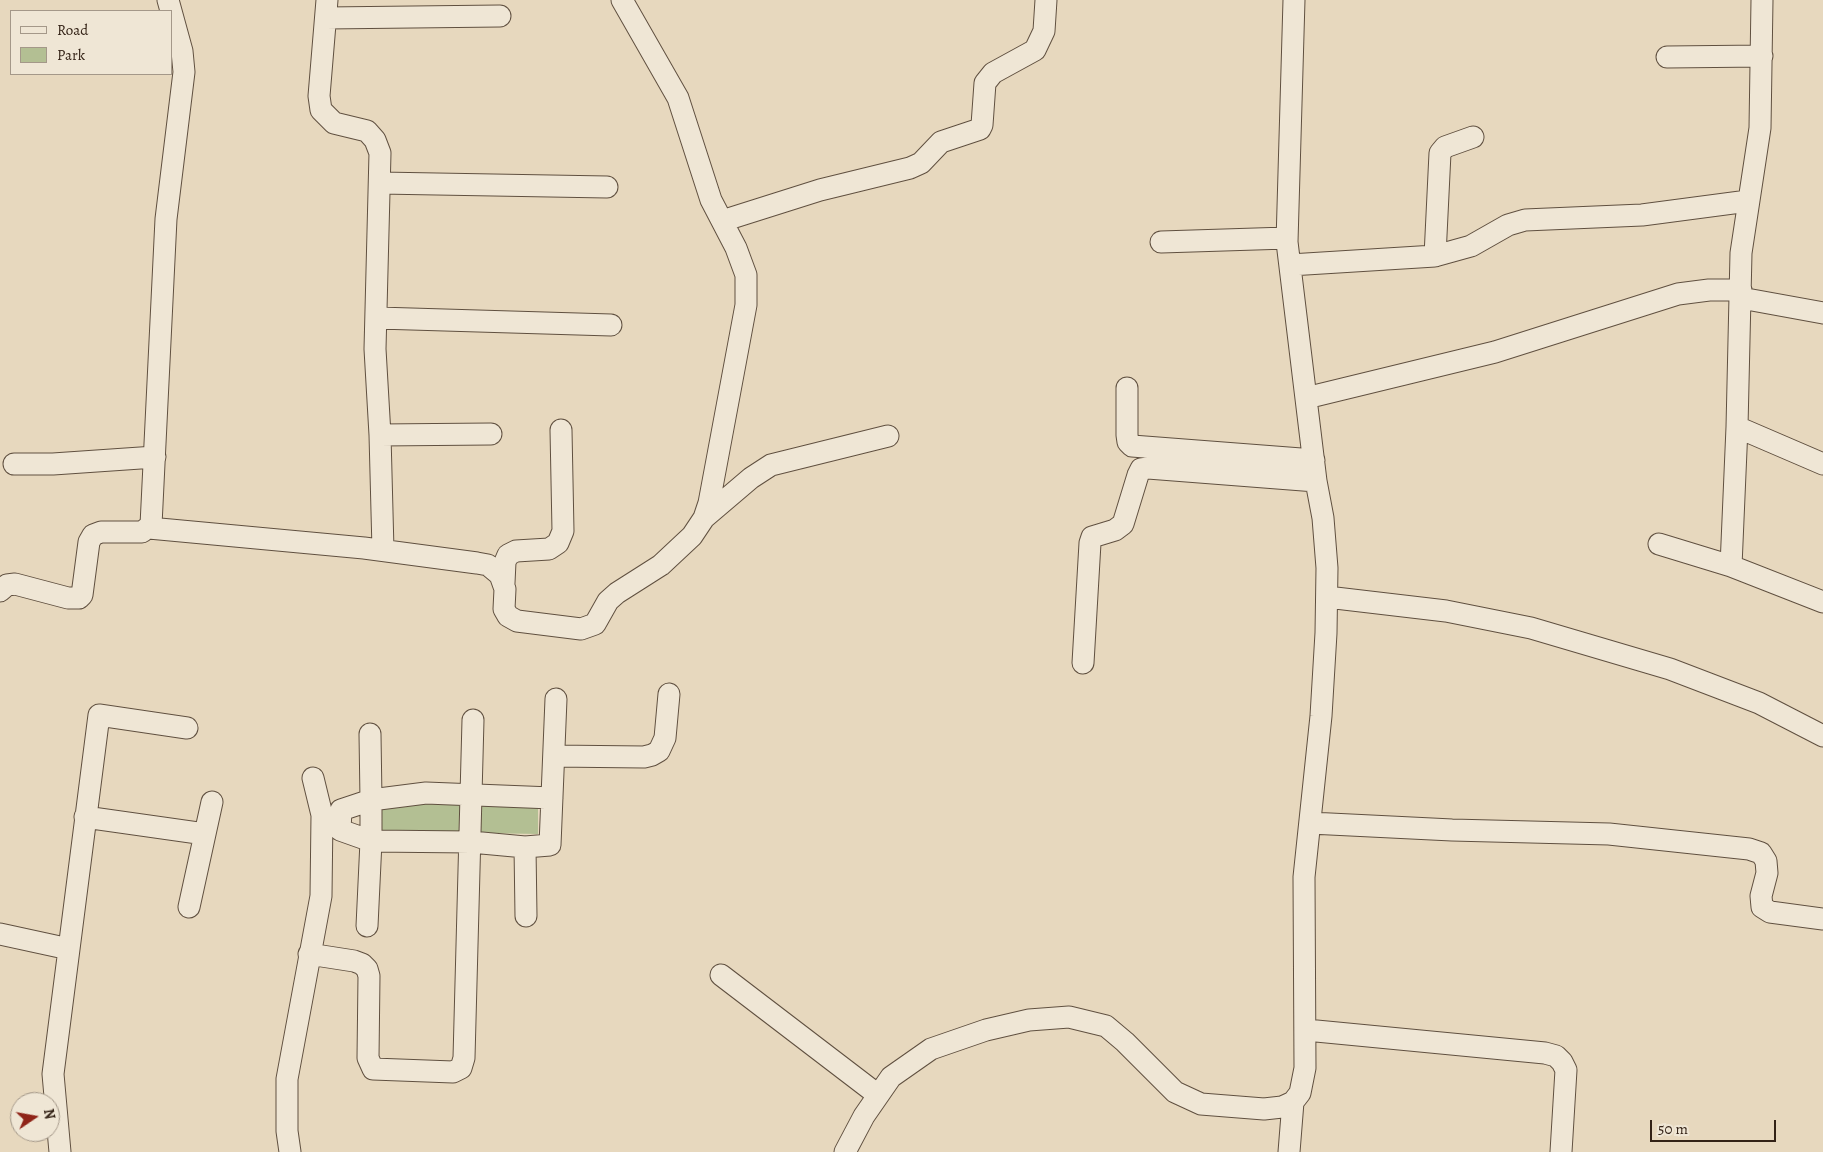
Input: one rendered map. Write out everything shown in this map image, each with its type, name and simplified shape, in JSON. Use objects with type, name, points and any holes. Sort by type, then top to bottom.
[{"type":"street","points":[[622,0],[678,98],[711,200],[743,263],[747,287],[746,305],[718,459],[704,518]]},
{"type":"street","points":[[722,221],[820,190],[910,168],[922,163],[941,142],[980,129],[985,83],[993,73],[1035,50],[1044,31],[1046,0]]},
{"type":"street","points":[[845,1152],[864,1116],[891,1077],[931,1050],[986,1030],[1029,1020],[1070,1017],[1106,1026],[1126,1042],[1175,1092],[1201,1104],[1264,1109],[1282,1107],[1293,1102],[1300,1093],[1303,1085],[1306,1030],[1304,877],[1321,716],[1327,597],[1323,518],[1315,471],[1287,238],[1294,0]]},
{"type":"street","points":[[1731,566],[1737,427],[1741,253],[1760,128],[1762,0]]},
{"type":"street","points":[[383,550],[380,435],[375,349],[378,318],[380,153],[367,131],[334,123],[321,110],[319,96],[327,9],[500,16]]},
{"type":"street","points":[[149,528],[152,518],[156,457],[166,219],[184,72],[182,51],[172,15]]},
{"type":"street","points":[[1667,57],[1762,56]]},
{"type":"street","points":[[1435,256],[1440,153],[1445,147],[1473,137]]},
{"type":"street","points":[[380,183],[607,187]]},
{"type":"street","points":[[1290,265],[1435,256],[1471,246],[1508,225],[1525,220],[1642,215],[1748,201]]},
{"type":"street","points":[[1161,242],[1287,238]]},
{"type":"street","points":[[1306,398],[1495,352],[1678,294],[1709,290],[1741,294],[1823,312]]},
{"type":"street","points":[[378,318],[611,325]]},
{"type":"street","points":[[1127,388],[1127,435],[1128,442],[1132,446],[1315,471]]},
{"type":"street","points":[[1737,427],[1823,464]]},
{"type":"street","points":[[561,430],[563,530],[558,543],[549,549],[516,551],[508,554],[505,562],[504,609],[508,616],[517,622],[588,628],[595,624],[608,601],[669,559],[692,536],[704,518],[751,478],[771,465],[888,436]]},
{"type":"street","points":[[380,435],[491,434]]},
{"type":"street","points":[[14,464],[53,464],[156,457]]},
{"type":"street","points":[[1083,663],[1090,543],[1092,537],[1115,530],[1123,524],[1138,475],[1142,469],[1315,471]]},
{"type":"street","points":[[0,591],[7,585],[15,584],[68,598],[79,598],[82,595],[89,542],[93,535],[101,532],[142,532],[149,528],[383,550],[488,565],[500,575],[504,583]]},
{"type":"street","points":[[1659,544],[1731,566],[1823,602]]},
{"type":"street","points":[[1327,597],[1446,611],[1531,628],[1670,669],[1759,703],[1823,736]]},
{"type":"street","points":[[554,756],[644,757],[652,755],[659,751],[665,738],[669,694]]},
{"type":"street","points":[[313,778],[331,816],[340,830],[371,841],[471,842],[525,847],[550,845],[556,699]]},
{"type":"street","points":[[60,1152],[54,1074],[99,715],[187,728]]},
{"type":"street","points":[[309,954],[354,961],[362,964],[367,969],[369,976],[368,1058],[373,1069],[443,1072],[458,1070],[463,1064],[466,921],[471,842],[473,720]]},
{"type":"street","points":[[367,926],[371,841],[370,734]]},
{"type":"street","points":[[331,816],[341,810],[370,800],[426,794],[552,798]]},
{"type":"street","points":[[190,907],[212,802]]},
{"type":"street","points":[[290,1152],[287,1131],[287,1079],[321,896],[331,816]]},
{"type":"street","points":[[85,817],[206,834]]},
{"type":"street","points":[[1310,823],[1452,830],[1609,834],[1749,849],[1761,853],[1768,866],[1761,896],[1762,907],[1770,912],[1823,919]]},
{"type":"street","points":[[525,847],[526,916]]},
{"type":"street","points":[[0,934],[69,949]]},
{"type":"street","points":[[721,974],[878,1095]]},
{"type":"street","points":[[1306,1030],[1545,1053],[1556,1056],[1566,1070],[1567,1083],[1562,1152]]},
{"type":"street","points":[[1289,1152],[1293,1102]]},
{"type":"green space","points":[[419,802],[463,802],[460,836],[381,835],[380,809]]},
{"type":"green space","points":[[480,806],[538,806],[538,834],[479,833]]}]
